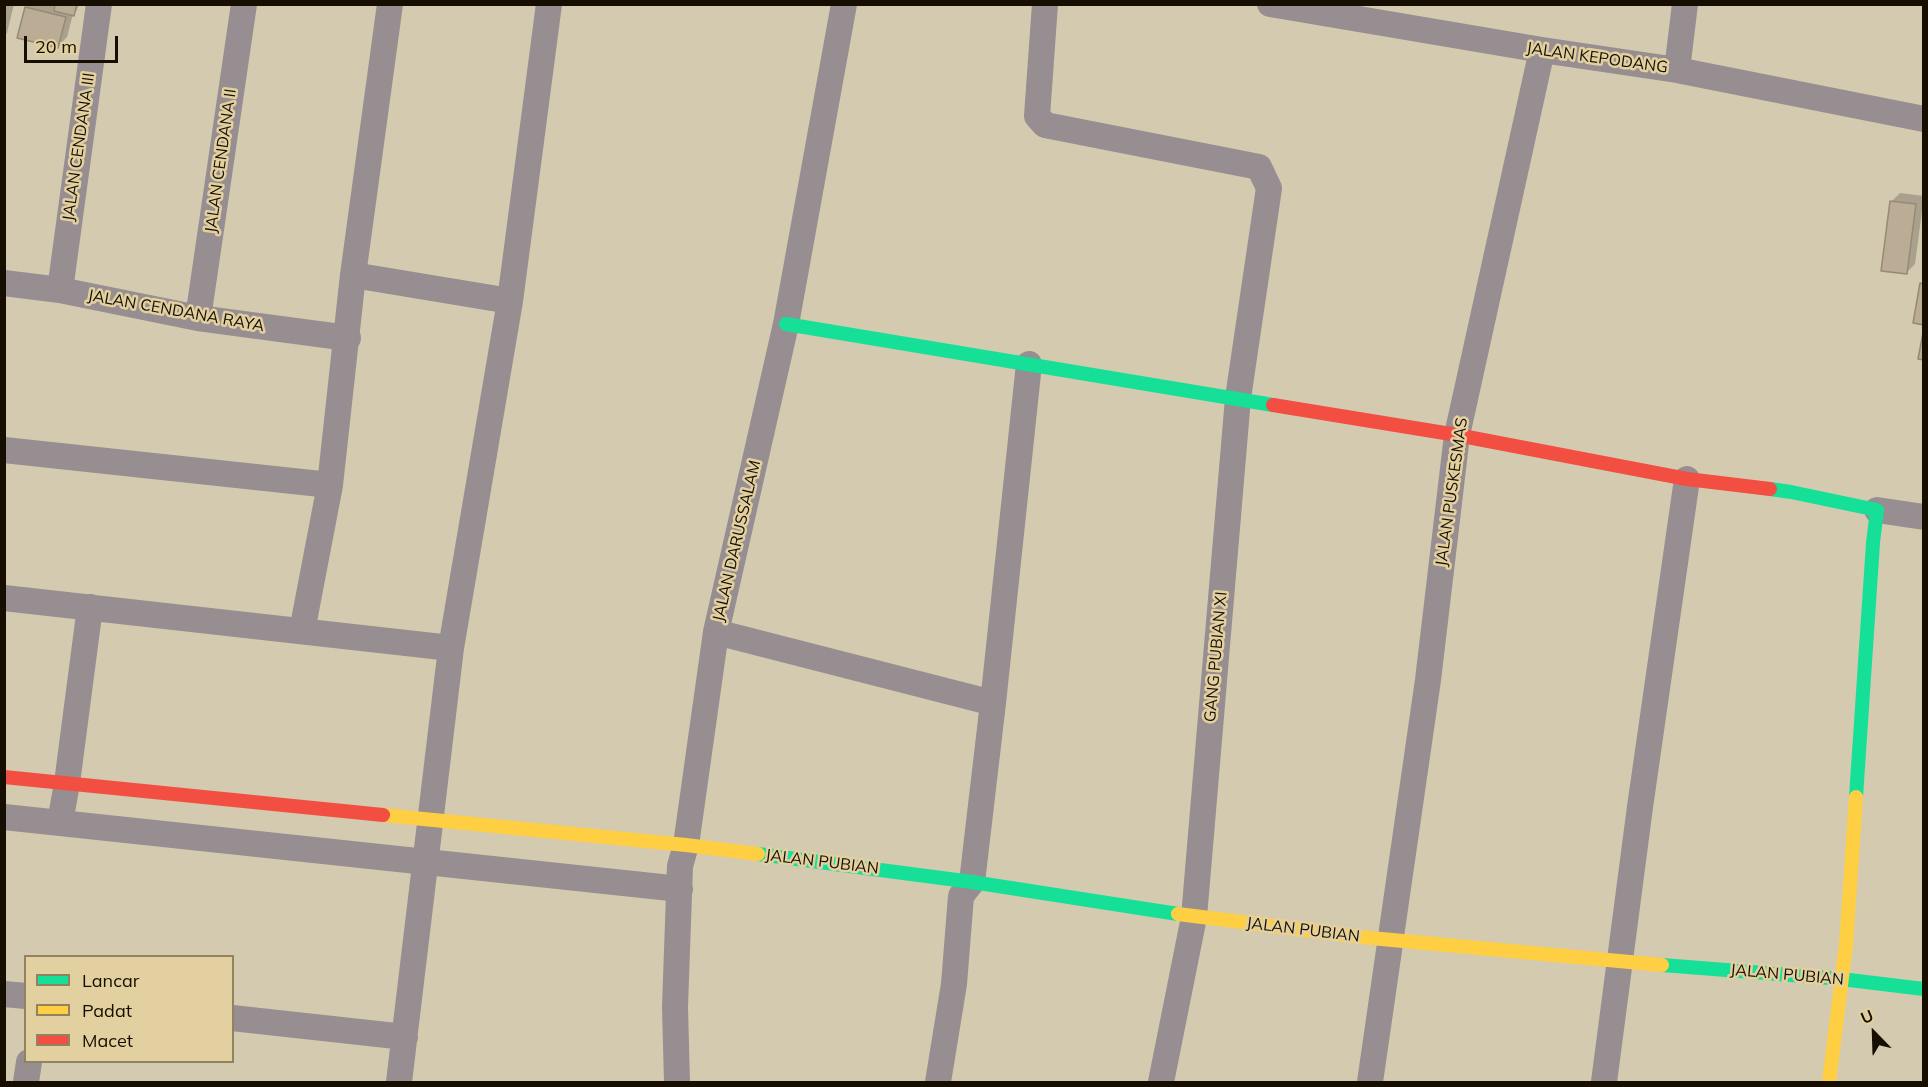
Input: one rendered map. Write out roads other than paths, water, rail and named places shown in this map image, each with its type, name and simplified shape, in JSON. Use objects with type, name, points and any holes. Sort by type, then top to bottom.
[{"type":"street","name":"JALAN CENDANA III","points":[[60,290],[99,4]]},
{"type":"street","name":"JALAN CENDANA II","points":[[198,318],[244,4]]},
{"type":"street","points":[[302,631],[330,485],[348,338],[353,275],[390,4]]},
{"type":"street","points":[[399,1083],[451,648],[510,301],[549,4]]},
{"type":"street","name":"JALAN DARUSSALAM","points":[[677,1083],[675,1007],[680,866],[686,845],[716,632],[786,324],[844,4]]},
{"type":"street","name":"GANG PUBIAN XI","points":[[1046,4],[1037,116],[1045,125],[1259,167],[1269,184],[1251,323],[1238,398],[1194,917],[1161,1083]]},
{"type":"street","name":"JALAN KEPODANG","points":[[1270,4],[1542,50],[1677,70],[1923,118]]},
{"type":"street","points":[[1677,70],[1685,4]]},
{"type":"street","name":"JALAN PUSKESMAS","points":[[1370,1083],[1428,680],[1457,435],[1542,50]]},
{"type":"street","points":[[353,275],[510,301]]},
{"type":"street","name":"JALAN CENDANA RAYA","points":[[4,283],[60,290],[198,318],[348,338]]},
{"type":"street","points":[[786,324],[1457,435],[1687,479],[1791,492],[1923,517]]},
{"type":"street","points":[[938,1083],[954,984],[961,896],[972,882],[1029,364]]},
{"type":"street","points":[[4,450],[330,485]]},
{"type":"street","points":[[1604,1083],[1640,807],[1687,479]]},
{"type":"street","points":[[1829,1083],[1840,978],[1846,945],[1877,510]]},
{"type":"street","points":[[4,598],[451,648]]},
{"type":"street","points":[[60,823],[90,607]]},
{"type":"street","points":[[716,632],[993,703]]},
{"type":"street","name":"JALAN PUBIAN","points":[[4,777],[686,845],[972,882],[1194,917],[1360,937],[1620,962],[1840,978],[1923,989]]},
{"type":"street","points":[[4,817],[680,889]]},
{"type":"street","points":[[4,994],[24,996]]},
{"type":"street","points":[[234,1018],[405,1037]]},
{"type":"street","points":[[26,1083],[29,1063]]}]
